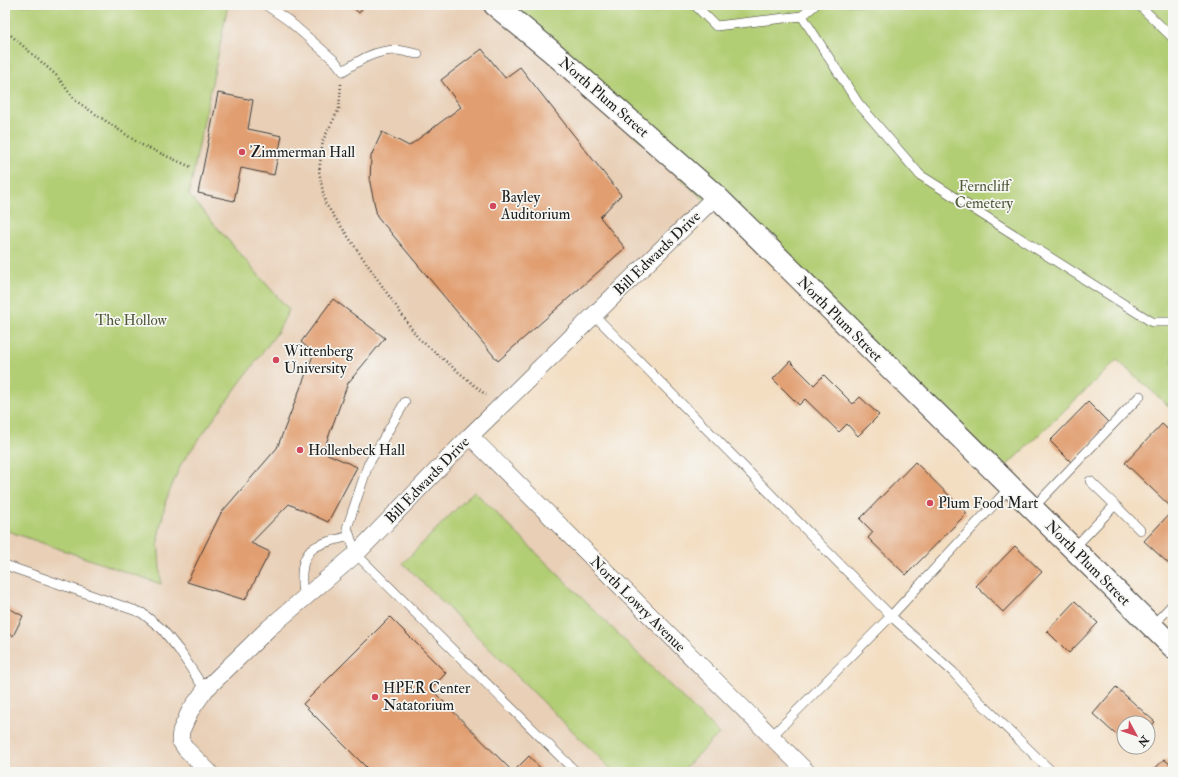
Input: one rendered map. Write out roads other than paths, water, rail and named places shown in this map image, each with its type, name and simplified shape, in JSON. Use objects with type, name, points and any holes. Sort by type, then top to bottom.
[{"type":"main road","name":"North Plum Street","points":[[494,5],[551,51],[716,196],[1173,647]]},
{"type":"street","name":"Bill Edwards Drive","points":[[209,772],[186,749],[180,740],[181,731],[190,711],[205,690],[269,628],[356,554],[500,406],[716,196]]},
{"type":"street","name":"North Lowry Avenue","points":[[470,436],[807,772]]},
{"type":"lane","points":[[266,5],[294,26],[335,61],[343,71],[361,59],[377,53],[396,50],[418,54]]},
{"type":"lane","points":[[695,5],[716,26],[802,16],[815,5]]},
{"type":"lane","points":[[1139,5],[1173,38]]},
{"type":"lane","points":[[802,16],[858,103],[920,175],[1152,322],[1173,322]]},
{"type":"lane","points":[[594,314],[891,616],[953,672],[978,700],[1052,772]]},
{"type":"lane","points":[[1033,508],[1140,396]]},
{"type":"lane","points":[[405,402],[368,465],[347,528],[356,554],[576,772]]},
{"type":"lane","points":[[1090,482],[1140,530]]},
{"type":"lane","points":[[771,737],[891,616],[1011,486]]},
{"type":"lane","points":[[1074,548],[1115,505]]},
{"type":"lane","points":[[305,598],[301,590],[302,565],[307,554],[311,549],[319,545],[350,536]]},
{"type":"lane","points":[[5,565],[142,613],[162,629],[205,690]]},
{"type":"lane","points":[[1152,626],[1173,604]]},
{"type":"place","name":"Zimmerman Hall","points":[[242,152]]},
{"type":"place","name":"Bayley Auditorium","points":[[493,206]]},
{"type":"place","name":"Wittenberg University","points":[[276,360]]},
{"type":"place","name":"Hollenbeck Hall","points":[[300,450]]},
{"type":"place","name":"Plum Food Mart","points":[[930,503]]},
{"type":"place","name":"HPER Center Natatorium","points":[[375,697]]},
{"type":"park label","name":"Ferncliff Cemetery","points":[[984,194]]},
{"type":"park label","name":"The Hollow","points":[[131,320]]}]
